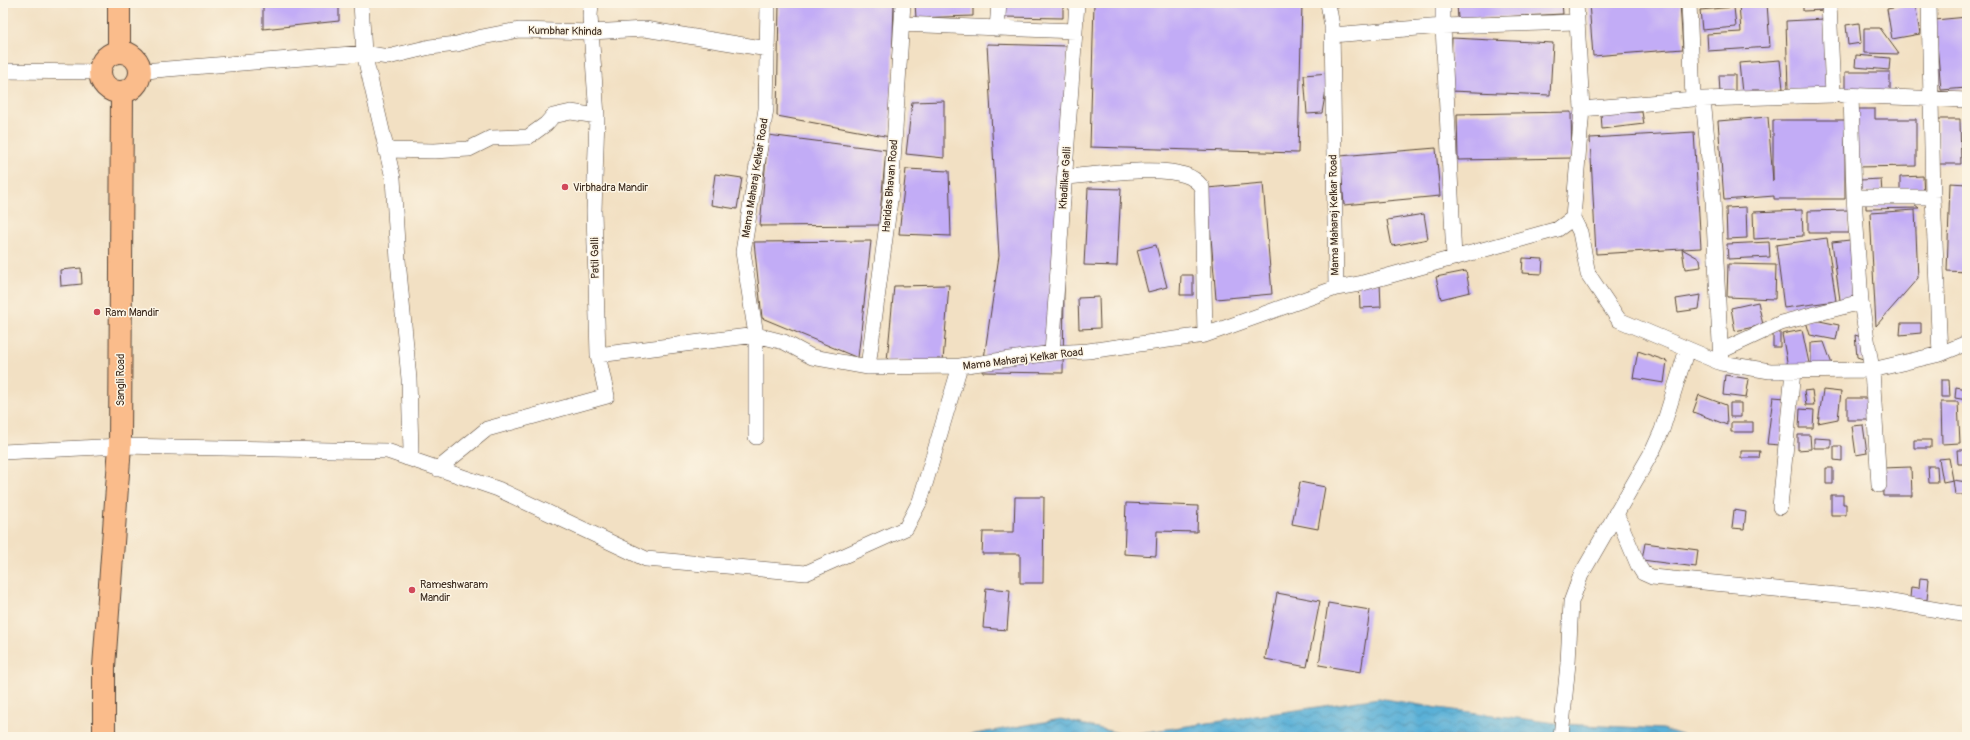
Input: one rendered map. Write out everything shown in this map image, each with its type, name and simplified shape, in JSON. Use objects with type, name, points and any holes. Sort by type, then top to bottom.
[{"type":"highway","points":[[119,3],[119,51]]},
{"type":"highway","points":[[119,51],[132,55],[137,60],[140,72],[137,83],[133,88],[122,92],[116,92],[104,85],[100,72],[103,60],[119,51]]},
{"type":"highway","name":"Sangli Road","points":[[104,737],[104,666],[120,446],[122,92]]},
{"type":"street","points":[[361,3],[364,54],[392,178],[409,379],[411,451],[408,458]]},
{"type":"street","name":"Patil Galli","points":[[438,469],[487,430],[607,396],[598,355],[594,211],[598,116],[591,32],[591,3]]},
{"type":"street","name":"Mama Maharaj Kelkar Road","points":[[768,3],[766,109],[744,252],[756,335],[784,342],[812,357],[868,367],[960,366],[1052,353],[1088,351],[1205,335],[1336,288],[1332,35],[1328,3]]},
{"type":"street","name":"Haridas Bhavan Road","points":[[868,367],[891,193],[903,3]]},
{"type":"street","points":[[997,29],[999,3]]},
{"type":"street","name":"Khadilkar Galli","points":[[1052,353],[1066,177],[1077,3]]},
{"type":"street","points":[[1443,3],[1454,258]]},
{"type":"street","points":[[1576,3],[1582,109],[1573,218],[1580,232],[1588,274],[1620,320],[1686,349],[1770,371],[1872,370],[1940,354],[1967,343]]},
{"type":"street","points":[[1689,3],[1698,99],[1713,200],[1721,357]]},
{"type":"street","points":[[1829,3],[1833,95]]},
{"type":"street","points":[[1929,3],[1940,354]]},
{"type":"street","points":[[1332,35],[1443,26],[1577,22]]},
{"type":"street","points":[[902,24],[1075,31]]},
{"type":"street","name":"Kumbhar Khinda","points":[[140,72],[364,54],[388,57],[430,47],[457,44],[482,37],[518,30],[591,32],[645,30],[768,49]]},
{"type":"street","points":[[3,71],[100,72]]},
{"type":"street","points":[[1582,109],[1698,99],[1833,95],[1932,97],[1967,100]]},
{"type":"street","points":[[1851,95],[1854,197],[1861,302],[1872,370],[1879,485]]},
{"type":"street","points":[[386,150],[434,151],[470,149],[491,138],[528,137],[546,124],[553,116],[571,112],[598,116]]},
{"type":"street","points":[[1066,177],[1156,170],[1184,174],[1196,180],[1202,187],[1205,335]]},
{"type":"street","points":[[1854,197],[1934,197]]},
{"type":"street","points":[[1336,288],[1360,284],[1558,229],[1573,218]]},
{"type":"street","points":[[1721,357],[1781,323],[1861,302]]},
{"type":"street","points":[[598,355],[756,335],[756,437]]},
{"type":"street","points":[[1561,737],[1568,663],[1571,602],[1581,575],[1662,430],[1686,349]]},
{"type":"street","points":[[3,452],[120,446],[387,451],[498,489],[646,559],[806,573],[906,528],[920,500],[960,366]]},
{"type":"street","points":[[1780,507],[1793,371]]},
{"type":"street","points":[[1616,513],[1638,565],[1644,574],[1652,577],[1870,598],[1967,615]]},
{"type":"water","points":[[1379,698],[1438,708],[1564,724],[1663,729],[1688,737],[958,737],[1061,719],[1126,735]]},
{"type":"building","points":[[263,3],[339,3],[339,21],[263,29]]},
{"type":"building","points":[[779,3],[894,3],[890,137],[777,116]]},
{"type":"building","points":[[915,3],[973,3],[973,16],[916,18]]},
{"type":"building","points":[[1003,3],[1063,3],[1063,18],[1003,17]]},
{"type":"building","points":[[1094,3],[1302,3],[1298,153],[1090,147]]},
{"type":"building","points":[[1334,3],[1357,3],[1357,4],[1334,7]]},
{"type":"building","points":[[1457,3],[1562,3],[1563,14],[1458,19]]},
{"type":"building","points":[[1589,3],[1680,3],[1683,49],[1593,56]]},
{"type":"building","points":[[1739,3],[1767,3],[1770,47],[1708,51],[1707,34],[1741,32]]},
{"type":"building","points":[[1803,3],[1826,3],[1826,10],[1803,11]]},
{"type":"building","points":[[1939,3],[1966,3],[1966,5],[1939,6]]},
{"type":"building","points":[[1915,4],[1920,34],[1892,39],[1887,9]]},
{"type":"building","points":[[1734,7],[1736,27],[1702,30],[1700,10]]},
{"type":"building","points":[[1967,17],[1967,88],[1941,90],[1935,20]]},
{"type":"building","points":[[1824,19],[1826,89],[1788,90],[1786,21]]},
{"type":"building","points":[[1859,23],[1861,43],[1848,45],[1846,25]]},
{"type":"building","points":[[1864,28],[1880,28],[1899,54],[1864,53]]},
{"type":"building","points":[[1452,38],[1553,43],[1550,95],[1450,91]]},
{"type":"building","points":[[987,44],[1067,46],[1063,373],[982,372],[999,256]]},
{"type":"building","points":[[1856,55],[1890,58],[1889,70],[1855,67]]},
{"type":"building","points":[[1780,60],[1783,89],[1742,93],[1739,63]]},
{"type":"building","points":[[1845,72],[1890,72],[1890,91],[1845,91]]},
{"type":"building","points":[[1329,73],[1322,113],[1307,114],[1304,75]]},
{"type":"building","points":[[1719,75],[1735,75],[1735,93],[1720,93]]},
{"type":"building","points":[[944,101],[944,158],[906,154],[912,102]]},
{"type":"building","points":[[1854,109],[1875,109],[1875,119],[1916,119],[1916,166],[1855,167]]},
{"type":"building","points":[[1571,112],[1572,158],[1458,160],[1457,114]]},
{"type":"building","points":[[1642,112],[1644,124],[1602,129],[1601,113]]},
{"type":"building","points":[[1768,117],[1773,181],[1773,120],[1845,120],[1845,199],[1774,199],[1774,196],[1724,200],[1718,121]]},
{"type":"building","points":[[1938,119],[1960,119],[1961,164],[1939,164]]},
{"type":"building","points":[[1694,132],[1701,248],[1596,254],[1590,138]]},
{"type":"building","points":[[768,135],[886,150],[879,225],[760,226]]},
{"type":"building","points":[[1436,148],[1440,196],[1344,205],[1340,156]]},
{"type":"building","points":[[906,169],[949,171],[951,236],[899,234]]},
{"type":"building","points":[[715,174],[742,178],[737,209],[711,205]]},
{"type":"building","points":[[1923,176],[1924,194],[1900,195],[1900,177]]},
{"type":"building","points":[[1881,179],[1882,193],[1860,193],[1860,180]]},
{"type":"building","points":[[1263,183],[1272,294],[1216,299],[1207,188]]},
{"type":"building","points":[[1950,183],[1967,184],[1967,272],[1947,271]]},
{"type":"building","points":[[1088,188],[1121,189],[1117,266],[1084,265]]},
{"type":"building","points":[[1866,204],[1914,204],[1919,208],[1866,209]]},
{"type":"building","points":[[1746,207],[1747,238],[1727,239],[1726,208]]},
{"type":"building","points":[[1802,210],[1803,236],[1754,239],[1753,212]]},
{"type":"building","points":[[1849,210],[1849,233],[1808,233],[1808,211]]},
{"type":"building","points":[[1915,210],[1918,278],[1876,326],[1870,213]]},
{"type":"building","points":[[1424,214],[1428,239],[1392,246],[1387,220]]},
{"type":"building","points":[[1827,238],[1836,301],[1784,308],[1776,245]]},
{"type":"building","points":[[1850,240],[1857,298],[1840,300],[1832,242]]},
{"type":"building","points":[[871,241],[858,358],[762,318],[754,242]]},
{"type":"building","points":[[1769,242],[1770,257],[1728,259],[1727,244]]},
{"type":"building","points":[[1156,245],[1167,287],[1148,292],[1137,250]]},
{"type":"building","points":[[1682,249],[1700,259],[1701,267],[1685,269]]},
{"type":"building","points":[[1523,258],[1543,259],[1542,274],[1522,273]]},
{"type":"building","points":[[1728,264],[1776,265],[1775,299],[1727,297]]},
{"type":"building","points":[[81,268],[82,284],[61,286],[60,270]]},
{"type":"building","points":[[1466,271],[1470,292],[1441,299],[1436,277]]},
{"type":"building","points":[[1181,275],[1193,275],[1193,295],[1180,295]]},
{"type":"building","points":[[1380,283],[1381,307],[1360,308],[1359,284]]},
{"type":"building","points":[[949,285],[943,361],[887,361],[894,286]]},
{"type":"building","points":[[1701,295],[1699,309],[1678,312],[1676,299]]},
{"type":"building","points":[[1099,297],[1100,328],[1079,329],[1078,298]]},
{"type":"building","points":[[1758,302],[1763,325],[1735,331],[1731,308]]},
{"type":"building","points":[[1805,318],[1839,325],[1836,340],[1810,335]]},
{"type":"building","points":[[1901,323],[1921,323],[1921,333],[1900,335]]},
{"type":"building","points":[[1802,330],[1809,363],[1788,367],[1782,334]]},
{"type":"building","points":[[1773,331],[1780,331],[1780,347],[1773,347]]},
{"type":"building","points":[[1855,335],[1864,338],[1866,360],[1857,357]]},
{"type":"building","points":[[1824,342],[1833,367],[1811,367],[1811,343]]},
{"type":"building","points":[[1638,351],[1667,361],[1664,383],[1633,378]]},
{"type":"building","points":[[1725,375],[1749,379],[1746,398],[1723,395]]},
{"type":"building","points":[[1941,380],[1949,380],[1950,397],[1941,397]]},
{"type":"building","points":[[1956,387],[1967,389],[1967,400],[1955,398]]},
{"type":"building","points":[[1812,390],[1814,405],[1806,405],[1804,391]]},
{"type":"building","points":[[1823,390],[1841,392],[1838,419],[1818,423]]},
{"type":"building","points":[[1699,395],[1726,405],[1727,425],[1693,412]]},
{"type":"building","points":[[1773,397],[1786,398],[1780,445],[1767,444]]},
{"type":"building","points":[[1847,398],[1868,398],[1869,420],[1847,420]]},
{"type":"building","points":[[1941,402],[1958,402],[1960,443],[1942,444]]},
{"type":"building","points":[[1730,403],[1741,403],[1741,417],[1730,417]]},
{"type":"building","points":[[1800,409],[1814,410],[1813,428],[1799,428]]},
{"type":"building","points":[[1731,422],[1753,422],[1753,432],[1731,432]]},
{"type":"building","points":[[1863,425],[1867,453],[1856,455],[1852,426]]},
{"type":"building","points":[[1798,435],[1810,435],[1811,449],[1798,450]]},
{"type":"building","points":[[1814,438],[1831,439],[1831,448],[1814,448]]},
{"type":"building","points":[[1914,440],[1931,440],[1931,448],[1914,448]]},
{"type":"building","points":[[1834,446],[1842,446],[1842,461],[1834,460]]},
{"type":"building","points":[[1957,450],[1967,450],[1967,464],[1958,464]]},
{"type":"building","points":[[1741,451],[1760,451],[1759,458],[1741,458]]},
{"type":"building","points":[[1949,458],[1953,480],[1943,482],[1939,459]]},
{"type":"building","points":[[1928,466],[1937,466],[1938,483],[1929,483]]},
{"type":"building","points":[[1911,467],[1912,496],[1883,496],[1882,468]]},
{"type":"building","points":[[1826,468],[1833,468],[1833,484],[1826,484]]},
{"type":"building","points":[[1953,480],[1967,482],[1967,495],[1955,495]]},
{"type":"building","points":[[1300,482],[1325,487],[1318,529],[1292,524]]},
{"type":"building","points":[[1831,495],[1843,495],[1843,504],[1846,504],[1846,515],[1831,515]]},
{"type":"building","points":[[1015,497],[1044,497],[1043,583],[1020,583],[1020,554],[982,554],[983,532],[1014,532]]},
{"type":"building","points":[[1126,503],[1198,506],[1197,532],[1157,531],[1156,556],[1124,554]]},
{"type":"building","points":[[1734,510],[1746,512],[1744,529],[1732,528]]},
{"type":"building","points":[[1645,543],[1698,550],[1696,567],[1642,560]]},
{"type":"building","points":[[1920,578],[1929,579],[1927,600],[1910,598],[1911,587],[1919,588]]},
{"type":"building","points":[[986,588],[1010,590],[1007,630],[983,628]]},
{"type":"building","points":[[1277,593],[1320,601],[1307,667],[1265,659]]},
{"type":"building","points":[[1328,603],[1370,610],[1361,672],[1319,665]]},
{"type":"place","name":"Virbhadra Mandir","points":[[565,187]]},
{"type":"place","name":"Ram Mandir","points":[[97,312]]},
{"type":"place","name":"Rameshwaram Mandir","points":[[412,590]]}]
